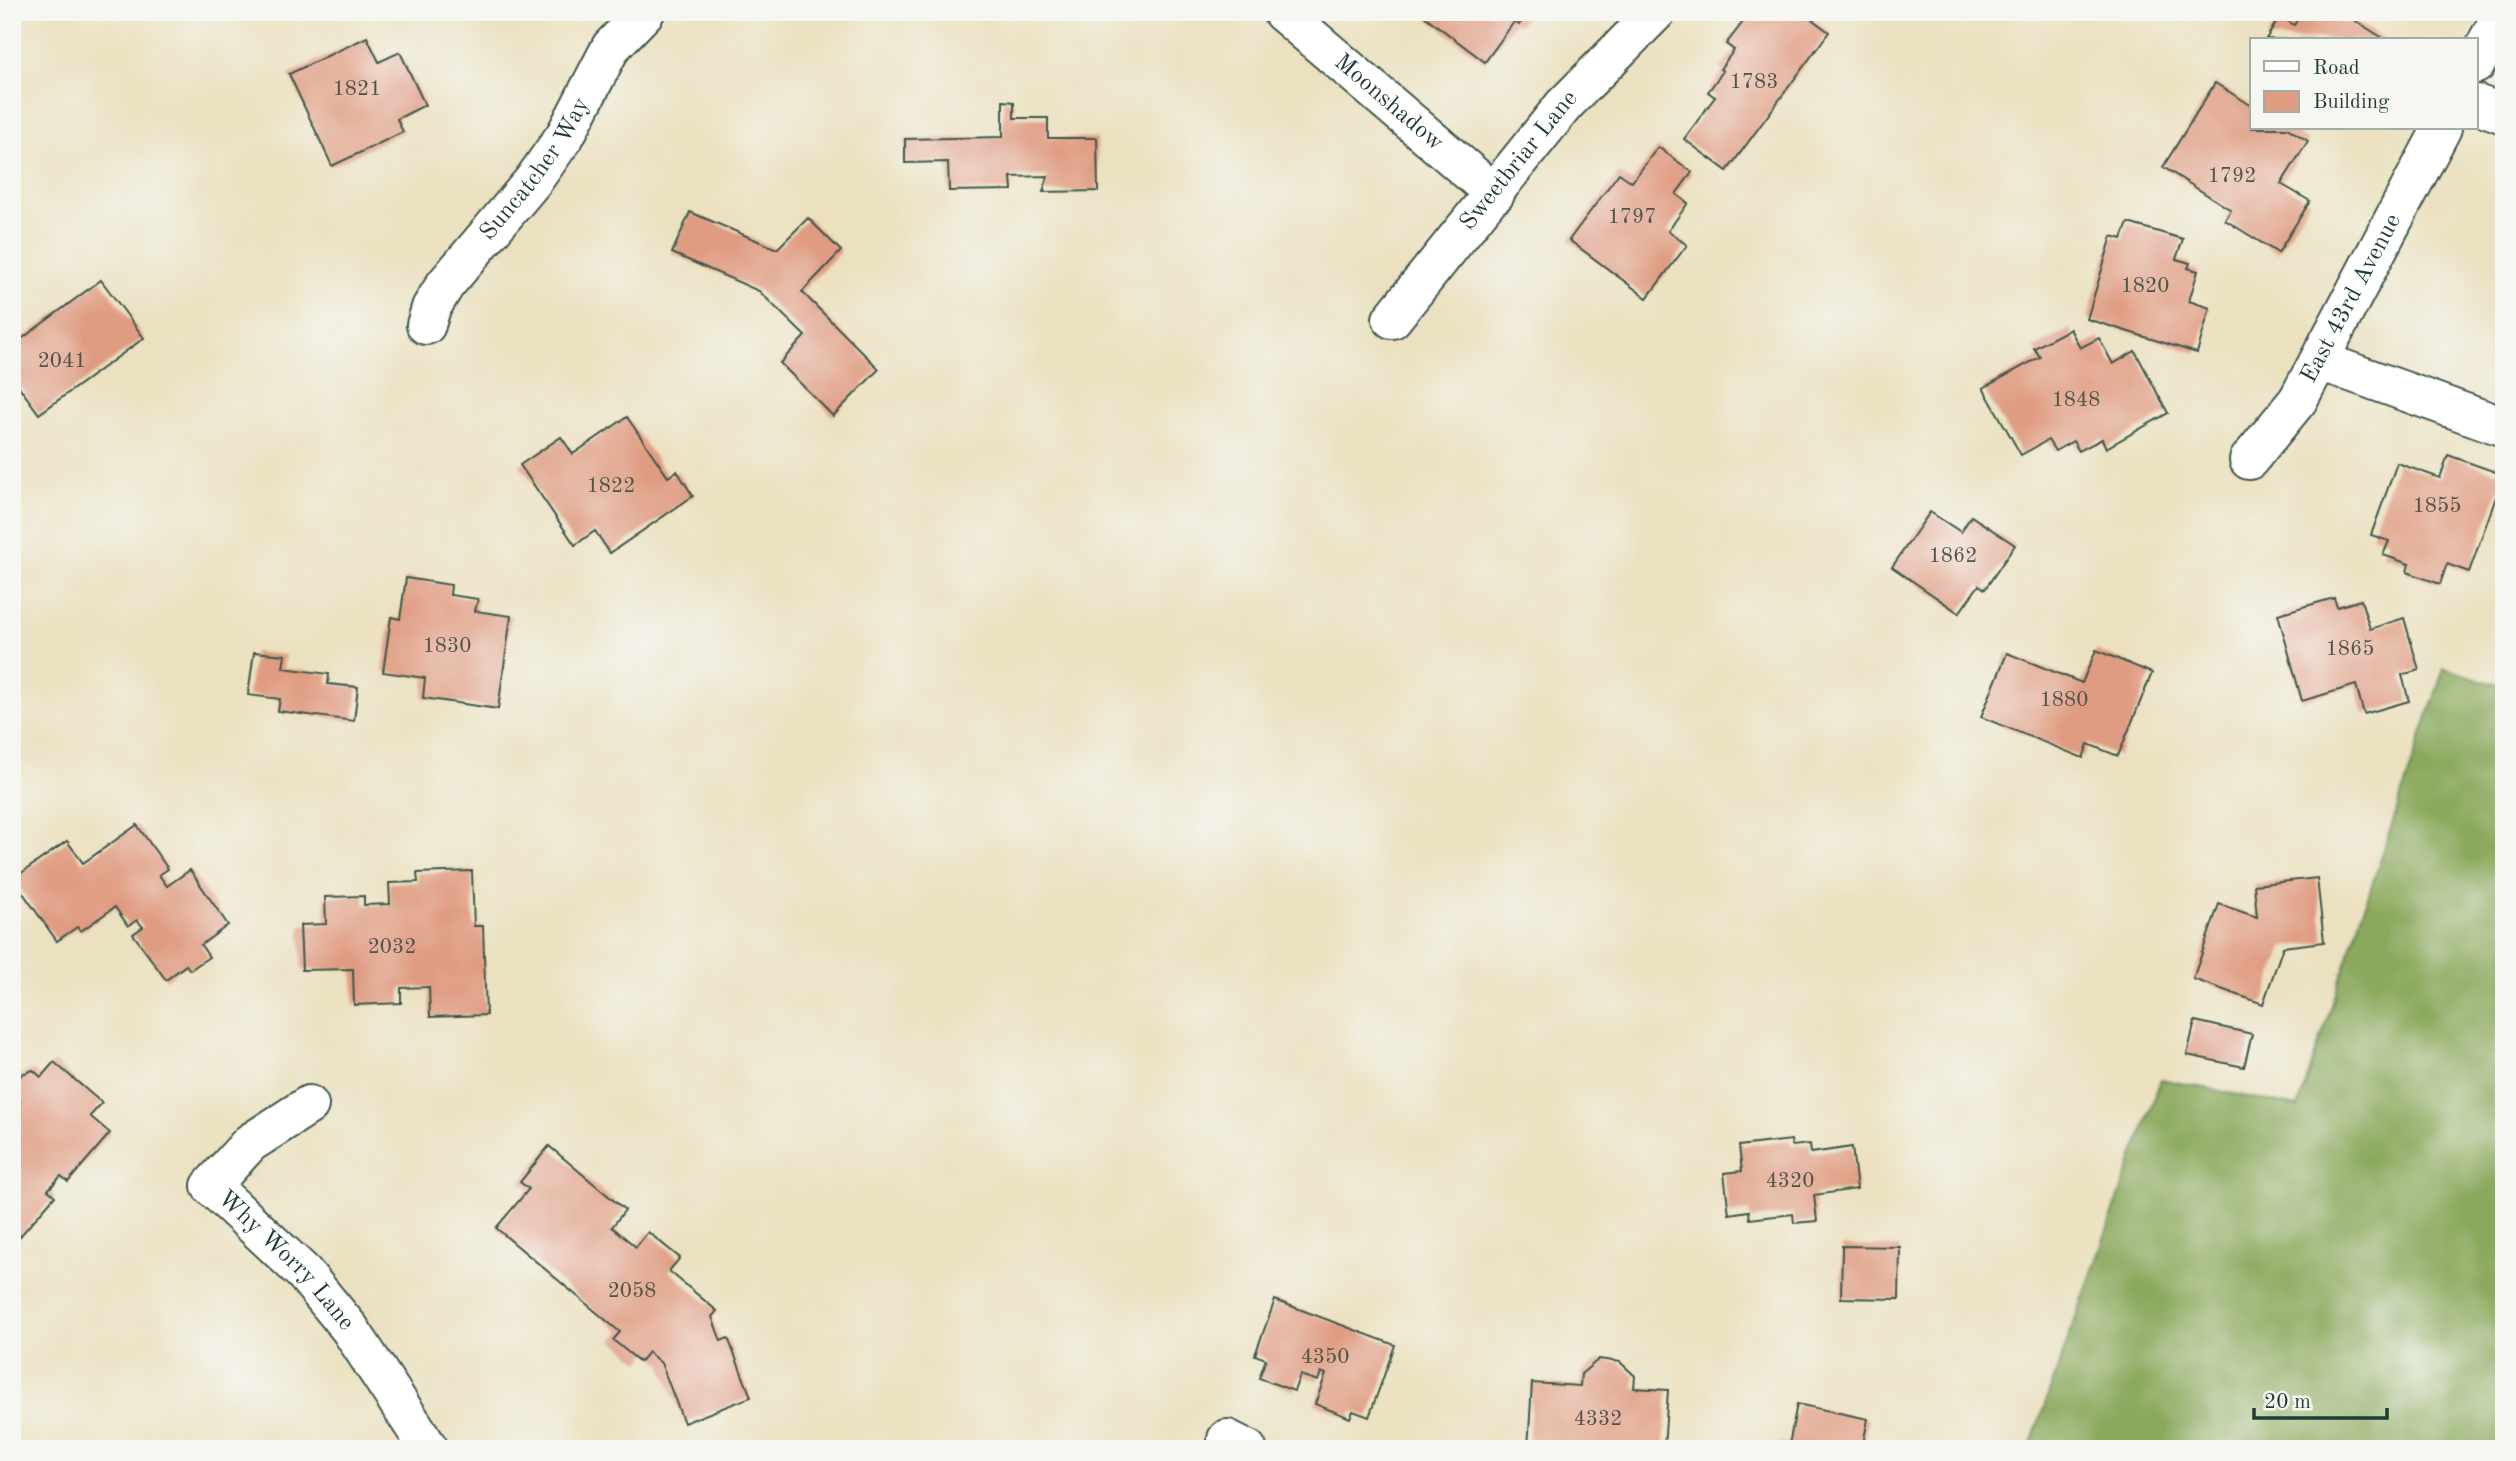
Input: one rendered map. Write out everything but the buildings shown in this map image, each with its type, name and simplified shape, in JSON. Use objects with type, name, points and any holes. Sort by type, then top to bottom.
[{"type":"street","name":"Suncatcher Way","points":[[426,325],[431,308],[445,285],[533,181],[566,134],[611,47],[645,12]]},
{"type":"street","name":"Moonshadow","points":[[1282,12],[1495,194]]},
{"type":"street","name":"Sweetbriar Lane","points":[[1392,319],[1564,105],[1656,12]]},
{"type":"street","points":[[2478,60],[2503,12]]},
{"type":"street","points":[[2478,105],[2504,114]]},
{"type":"street","name":"East 43rd Avenue","points":[[2249,460],[2289,414],[2320,361],[2441,130]]},
{"type":"street","points":[[2320,361],[2504,427]]},
{"type":"street","name":"Why Worry Lane","points":[[309,1105],[250,1143],[211,1186],[304,1273],[350,1329],[429,1449]]},
{"type":"green space","points":[[2444,668],[2504,687],[2504,1449],[2029,1449],[2161,1079],[2298,1107]]}]
